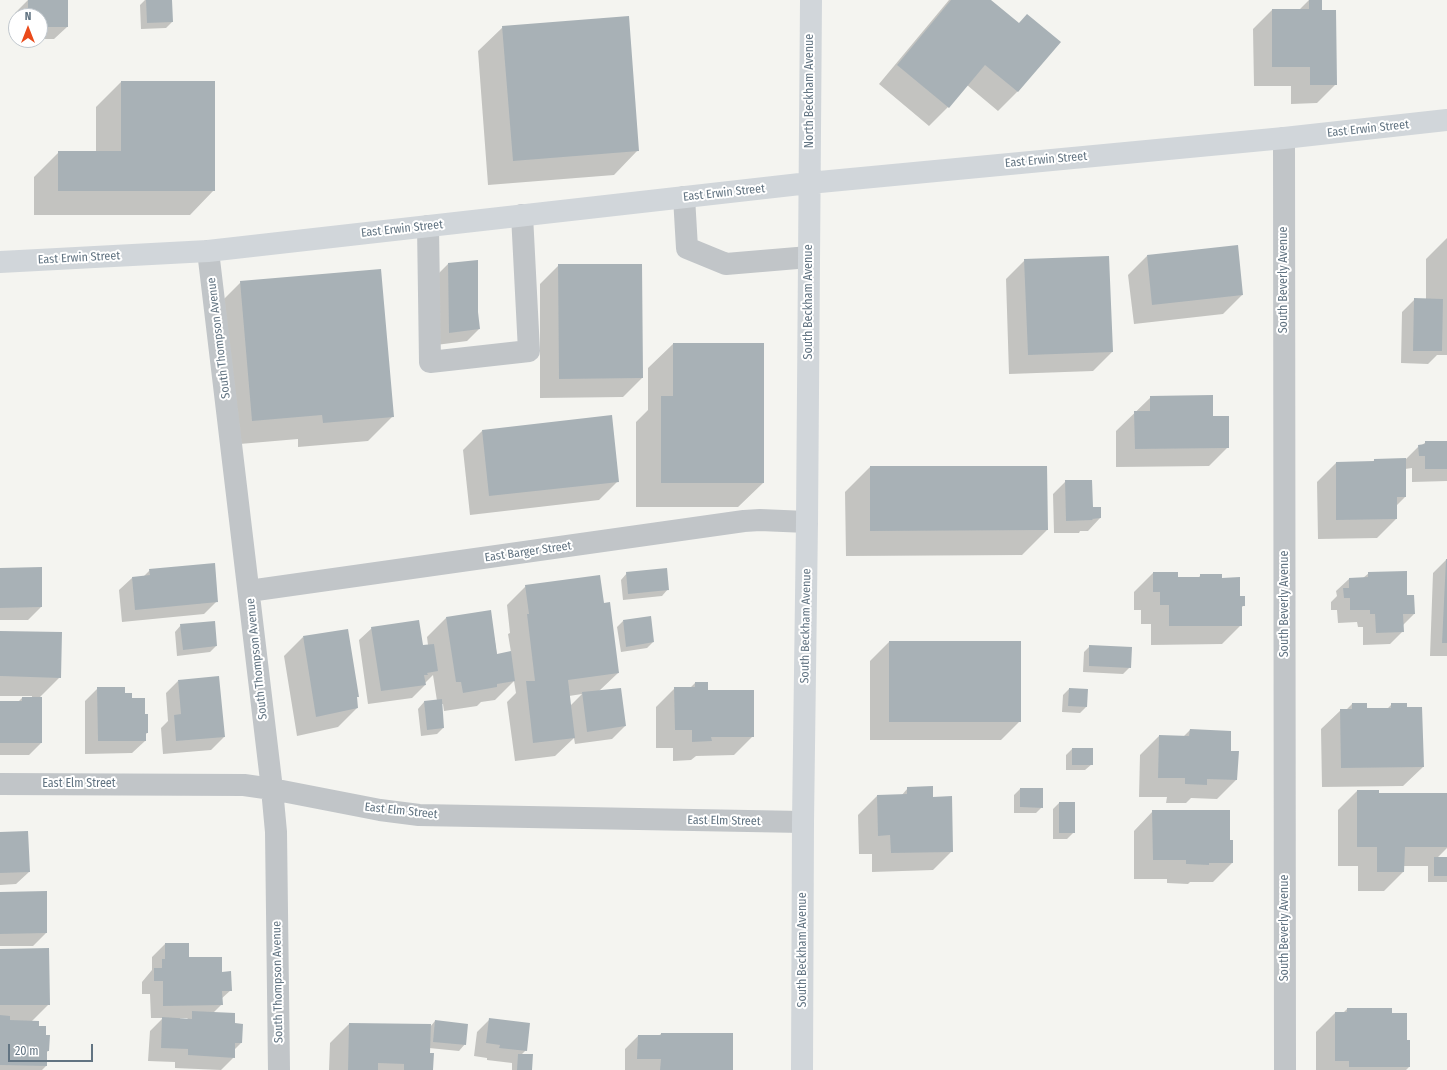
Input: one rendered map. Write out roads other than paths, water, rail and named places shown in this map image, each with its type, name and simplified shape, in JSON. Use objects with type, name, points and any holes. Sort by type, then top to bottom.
[{"type":"main road","name":"North Beckham Avenue","points":[[809,183],[811,0]]},
{"type":"main road","name":"East Erwin Street","points":[[0,262],[208,250],[809,183],[1284,138],[1447,120]]},
{"type":"main road","name":"South Beckham Avenue","points":[[802,1070],[809,183]]},
{"type":"street","name":"South Beverly Avenue","points":[[1284,138],[1285,1070]]},
{"type":"street","points":[[684,197],[688,248],[726,264],[809,257]]},
{"type":"street","points":[[428,226],[430,362],[529,351],[522,215]]},
{"type":"street","name":"South Thompson Avenue","points":[[208,250],[276,832],[279,1070]]},
{"type":"street","name":"East Barger Street","points":[[249,591],[744,521],[760,520],[807,522]]},
{"type":"street","name":"East Elm Street","points":[[0,784],[244,785],[380,810],[419,815],[803,822]]}]
